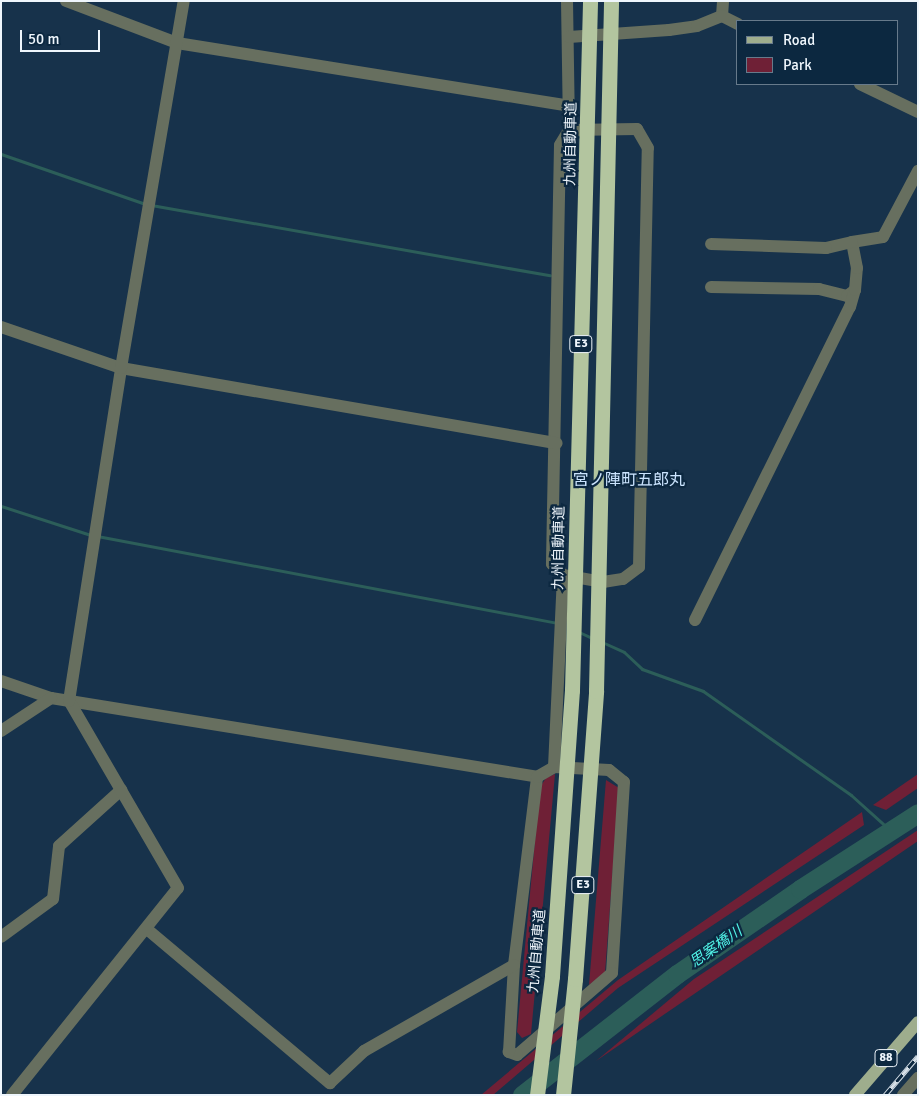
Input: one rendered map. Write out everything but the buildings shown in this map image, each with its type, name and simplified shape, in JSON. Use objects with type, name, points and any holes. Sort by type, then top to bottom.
[{"type":"highway","name":"九州自動車道","points":[[537,1095],[552,976],[567,790],[590,8]]},
{"type":"highway","name":"E3","points":[[563,1095],[575,979],[590,792],[600,542],[611,8]]},
{"type":"main road","name":"88","points":[[855,1095],[918,1022]]},
{"type":"street","points":[[66,1],[177,43],[569,106]]},
{"type":"street","points":[[12,1095],[148,930],[178,888],[69,701],[121,368],[184,1]]},
{"type":"street","points":[[567,1],[569,130],[560,145],[557,443],[552,564],[563,575],[603,582],[623,578],[639,567],[648,148],[637,129],[569,130]]},
{"type":"street","points":[[722,16],[723,1]]},
{"type":"street","points":[[569,37],[669,30],[697,26],[722,16],[736,23]]},
{"type":"street","points":[[862,85],[918,112]]},
{"type":"street","points":[[711,244],[826,248],[883,237],[918,171]]},
{"type":"street","points":[[695,620],[829,351],[855,290],[856,268],[852,242]]},
{"type":"street","points":[[712,286],[819,289],[847,296],[855,290]]},
{"type":"street","points":[[1,326],[121,368],[557,443]]},
{"type":"street","points":[[554,767],[563,575]]},
{"type":"street","points":[[1,681],[51,698],[537,777],[554,767],[609,770],[624,782],[612,973],[517,1054],[509,1052],[514,965],[537,777]]},
{"type":"street","points":[[1,731],[51,698]]},
{"type":"street","points":[[4,932],[53,899],[56,854],[64,838],[121,790]]},
{"type":"street","points":[[148,930],[330,1083],[364,1051],[514,965]]},
{"type":"street","points":[[908,1093],[918,1078]]},
{"type":"green space","points":[[555,774],[531,1034],[522,1038],[517,1032],[540,787],[546,778]]},
{"type":"green space","points":[[918,774],[918,788],[886,810],[873,805]]},
{"type":"green space","points":[[606,780],[619,788],[605,973],[589,985]]},
{"type":"green space","points":[[862,812],[864,825],[618,988],[493,1095],[481,1095],[618,980]]},
{"type":"green space","points":[[918,830],[918,841],[596,1061],[694,979]]},
{"type":"waterway","points":[[1,154],[145,204]]},
{"type":"waterway","points":[[151,205],[550,275]]},
{"type":"waterway","points":[[1,506],[91,535]]},
{"type":"waterway","points":[[97,536],[557,623]]},
{"type":"waterway","points":[[579,632],[592,638]]},
{"type":"waterway","points":[[602,642],[624,652],[642,669],[703,691],[851,795],[891,831]]},
{"type":"waterway","name":"思案橋川","points":[[522,1095],[677,974],[800,889],[918,813]]},
{"type":"railway","points":[[885,1095],[918,1056]]},
{"type":"district","name":"宮ノ陣町五郎丸","points":[[629,480]]}]
